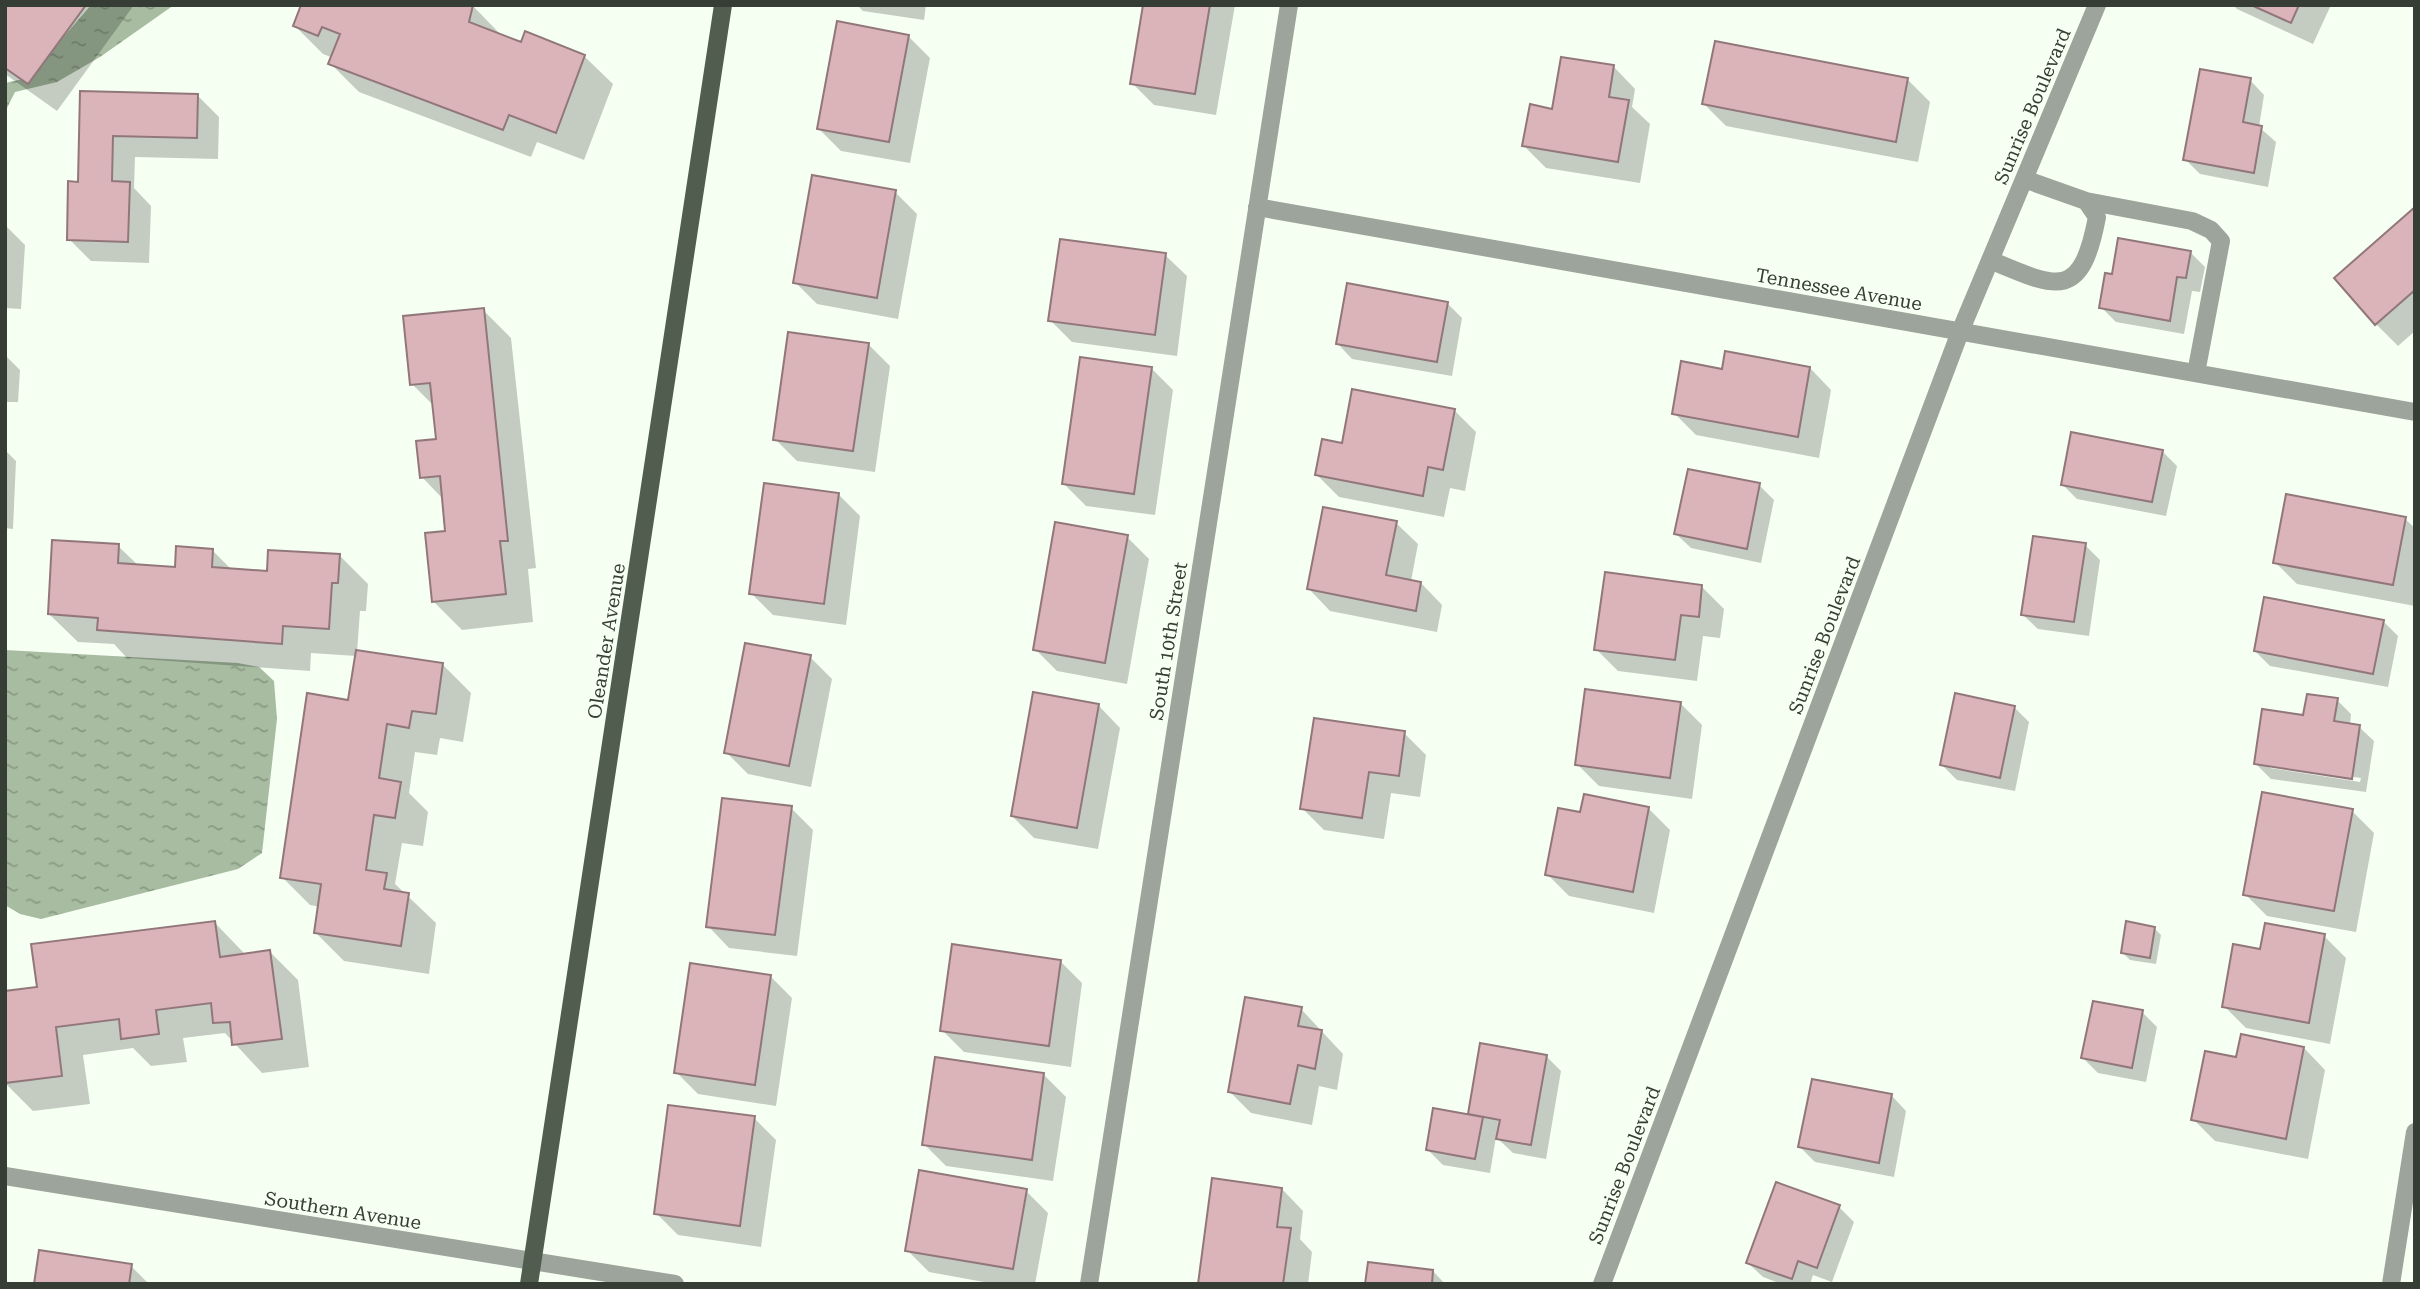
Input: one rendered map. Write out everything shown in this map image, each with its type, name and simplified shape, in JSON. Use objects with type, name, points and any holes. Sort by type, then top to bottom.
[{"type":"main road","name":"Oleander Avenue","points":[[530,1284],[723,5]]},
{"type":"street","name":"South 10th Street","points":[[1089,1284],[1289,5]]},
{"type":"street","name":"Sunrise Boulevard","points":[[1602,1284],[1960,332],[2097,5]]},
{"type":"street","points":[[2024,179],[2086,201],[2193,221],[2211,230],[2221,241],[2196,373]]},
{"type":"street","points":[[1990,260],[2034,279],[2056,282],[2076,277],[2093,240],[2097,217],[2086,201]]},
{"type":"street","name":"Tennessee Avenue","points":[[1257,207],[2415,411]]},
{"type":"street","points":[[2391,1284],[2415,1132]]},
{"type":"street","name":"Southern Avenue","points":[[5,1176],[675,1284]]},
{"type":"water","points":[[91,5],[174,5],[100,57],[57,82],[15,92],[5,112],[5,83],[28,78]]},
{"type":"water","points":[[5,650],[238,663],[259,667],[274,681],[277,719],[262,853],[238,869],[41,919],[20,914],[5,905]]},
{"type":"building","points":[[5,5],[86,5],[28,84],[5,68]]},
{"type":"building","points":[[301,5],[473,5],[469,22],[521,42],[525,31],[585,55],[556,133],[509,115],[503,130],[328,64],[340,34],[322,27],[318,36],[293,26]]},
{"type":"building","points":[[1143,5],[1210,5],[1195,94],[1130,84]]},
{"type":"building","points":[[2251,5],[2299,5],[2291,23]]},
{"type":"building","points":[[837,21],[909,35],[889,142],[817,129]]},
{"type":"building","points":[[1715,41],[1908,78],[1896,142],[1702,104]]},
{"type":"building","points":[[1561,57],[1614,65],[1609,97],[1629,100],[1618,162],[1522,146],[1530,104],[1552,109]]},
{"type":"building","points":[[2200,69],[2251,78],[2243,122],[2262,126],[2254,173],[2183,160]]},
{"type":"building","points":[[80,91],[198,94],[197,138],[113,136],[112,181],[130,182],[128,242],[67,240],[68,181],[78,182]]},
{"type":"building","points":[[812,175],[896,190],[877,298],[793,283]]},
{"type":"building","points":[[2415,207],[2415,290],[2375,325],[2334,278]]},
{"type":"building","points":[[2118,238],[2191,251],[2186,278],[2177,277],[2170,321],[2099,308],[2105,273],[2112,274]]},
{"type":"building","points":[[1060,239],[1166,253],[1155,335],[1048,321]]},
{"type":"building","points":[[1347,283],[1448,302],[1437,362],[1336,344]]},
{"type":"building","points":[[484,308],[508,541],[500,541],[506,594],[432,602],[425,533],[445,531],[440,476],[420,478],[416,441],[436,439],[430,383],[410,385],[403,316]]},
{"type":"building","points":[[788,332],[869,343],[853,451],[773,440]]},
{"type":"building","points":[[1725,351],[1810,367],[1798,437],[1672,414],[1681,361],[1722,369]]},
{"type":"building","points":[[1080,357],[1152,367],[1134,494],[1062,484]]},
{"type":"building","points":[[1352,389],[1455,409],[1443,470],[1428,467],[1423,496],[1315,475],[1322,439],[1342,443]]},
{"type":"building","points":[[2071,432],[2163,450],[2152,502],[2061,485]]},
{"type":"building","points":[[1688,469],[1760,483],[1747,549],[1674,534]]},
{"type":"building","points":[[764,483],[839,493],[824,604],[749,594]]},
{"type":"building","points":[[2286,494],[2406,517],[2393,585],[2273,563]]},
{"type":"building","points":[[1323,507],[1397,521],[1386,575],[1421,582],[1416,611],[1307,589]]},
{"type":"building","points":[[1055,522],[1128,535],[1105,663],[1033,650]]},
{"type":"building","points":[[2033,536],[2086,543],[2074,622],[2021,615]]},
{"type":"building","points":[[52,540],[119,544],[118,563],[175,567],[176,546],[213,549],[212,567],[267,571],[268,550],[340,554],[338,583],[332,583],[329,629],[283,626],[282,644],[97,630],[98,618],[48,614]]},
{"type":"building","points":[[1605,572],[1702,585],[1699,617],[1681,615],[1675,660],[1594,650]]},
{"type":"building","points":[[2264,597],[2384,620],[2373,674],[2254,651]]},
{"type":"building","points":[[745,643],[811,655],[789,766],[724,753]]},
{"type":"building","points":[[356,650],[443,663],[436,714],[412,711],[409,728],[387,724],[379,778],[401,782],[395,818],[374,815],[366,870],[387,873],[384,889],[409,893],[401,946],[314,933],[321,884],[280,878],[307,693],[348,700]]},
{"type":"building","points":[[1585,689],[1681,702],[1670,778],[1575,765]]},
{"type":"building","points":[[1033,692],[1099,704],[1077,828],[1011,816]]},
{"type":"building","points":[[1955,693],[2015,706],[2000,778],[1940,765]]},
{"type":"building","points":[[2307,694],[2338,698],[2334,721],[2360,725],[2352,779],[2254,764],[2262,709],[2303,715]]},
{"type":"building","points":[[1314,718],[1405,731],[1399,776],[1369,772],[1362,818],[1300,809]]},
{"type":"building","points":[[2262,792],[2353,809],[2334,911],[2243,895]]},
{"type":"building","points":[[1584,794],[1649,807],[1633,892],[1545,875],[1558,808],[1580,812]]},
{"type":"building","points":[[722,798],[792,806],[775,935],[706,927]]},
{"type":"building","points":[[215,921],[220,957],[270,950],[282,1039],[232,1045],[230,1022],[213,1023],[211,1003],[156,1010],[159,1034],[121,1039],[119,1019],[56,1027],[62,1076],[5,1083],[5,991],[37,987],[31,944]]},
{"type":"building","points":[[2126,921],[2155,927],[2150,958],[2121,953]]},
{"type":"building","points":[[2265,923],[2325,934],[2309,1023],[2222,1007],[2233,944],[2260,949]]},
{"type":"building","points":[[952,944],[1061,960],[1049,1046],[940,1031]]},
{"type":"building","points":[[690,963],[771,975],[755,1085],[674,1073]]},
{"type":"building","points":[[1245,997],[1302,1007],[1298,1026],[1322,1030],[1315,1069],[1298,1065],[1290,1104],[1228,1092]]},
{"type":"building","points":[[2093,1001],[2143,1010],[2132,1068],[2081,1058]]},
{"type":"building","points":[[2241,1034],[2304,1047],[2286,1139],[2191,1120],[2205,1051],[2236,1057]]},
{"type":"building","points":[[1480,1043],[1547,1055],[1531,1145],[1496,1139],[1500,1120],[1468,1114]]},
{"type":"building","points":[[935,1057],[1044,1073],[1032,1160],[922,1145]]},
{"type":"building","points":[[1812,1079],[1892,1094],[1879,1163],[1798,1147]]},
{"type":"building","points":[[668,1105],[755,1116],[740,1226],[654,1214]]},
{"type":"building","points":[[1433,1108],[1483,1117],[1475,1159],[1426,1150]]},
{"type":"building","points":[[919,1170],[1027,1189],[1013,1269],[905,1251]]},
{"type":"building","points":[[1212,1178],[1282,1188],[1277,1227],[1291,1228],[1283,1284],[1198,1284]]},
{"type":"building","points":[[1776,1182],[1840,1205],[1817,1268],[1798,1261],[1792,1279],[1746,1263]]},
{"type":"building","points":[[39,1250],[132,1264],[129,1284],[34,1284]]},
{"type":"building","points":[[1368,1262],[1433,1270],[1432,1284],[1365,1284]]}]
